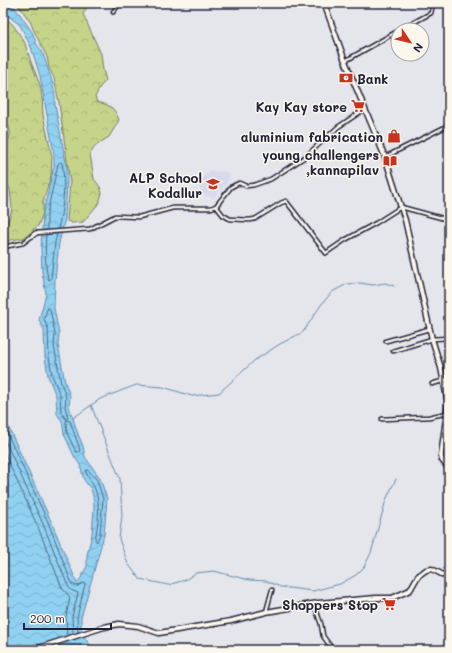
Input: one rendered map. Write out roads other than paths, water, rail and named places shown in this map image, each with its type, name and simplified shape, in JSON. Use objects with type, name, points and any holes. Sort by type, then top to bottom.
[{"type":"main road","points":[[324,3],[385,157],[401,207],[432,339],[444,380],[448,403],[441,456],[442,460],[449,469]]},
{"type":"main road","points":[[32,650],[104,627],[119,624],[138,626],[159,633],[231,621],[266,612],[313,604],[345,600],[392,598],[410,590],[418,576],[426,570],[432,569],[449,578]]},
{"type":"street","points":[[113,12],[120,3]]},
{"type":"street","points":[[416,22],[432,13],[433,3]]},
{"type":"street","points":[[346,61],[390,36]]},
{"type":"street","points":[[3,247],[23,243],[36,233],[90,230],[115,216],[139,217],[173,208],[211,208],[216,206],[231,187],[239,182],[246,186],[271,179],[305,157],[338,127],[365,108]]},
{"type":"street","points":[[385,157],[449,125]]},
{"type":"street","points":[[216,206],[230,219],[250,220],[286,201],[326,253],[401,207],[449,220]]},
{"type":"street","points":[[386,341],[430,329]]},
{"type":"street","points":[[393,351],[432,339],[449,338]]},
{"type":"street","points":[[432,384],[449,379]]},
{"type":"street","points":[[382,419],[429,417],[447,413]]},
{"type":"street","points":[[266,612],[272,590]]},
{"type":"street","points":[[313,604],[321,624],[323,636],[333,650]]},
{"type":"water","points":[[3,3],[10,3],[19,13],[32,32],[37,45],[42,51],[52,81],[67,168],[65,219],[59,243],[54,308],[59,334],[58,345],[65,382],[70,396],[69,406],[83,446],[85,457],[100,478],[107,499],[104,535],[81,618],[84,636],[95,650],[3,650],[3,415],[77,583],[87,566],[87,555],[92,534],[94,507],[91,489],[84,480],[80,465],[74,456],[64,434],[62,421],[57,414],[56,396],[48,376],[45,357],[44,330],[39,320],[46,294],[42,272],[41,248],[43,213],[54,166],[54,154],[40,76],[31,47],[20,25],[3,12]]},
{"type":"waterway","points":[[360,8],[364,3]]},
{"type":"waterway","points":[[73,418],[100,399],[136,385],[163,387],[192,396],[219,393],[255,360],[280,344],[303,332],[321,305],[332,292],[347,284],[360,283],[373,285],[385,283],[394,286]]},
{"type":"waterway","points":[[91,405],[120,479],[122,516],[119,539],[128,564],[140,579],[168,585],[185,580],[196,573],[214,571],[249,580],[266,581],[281,587],[313,591],[340,584],[356,575],[364,567],[371,553],[386,500],[396,479]]},
{"type":"place","name":"Bank","points":[[346,78]]},
{"type":"place","name":"Kay Kay store","points":[[358,106]]},
{"type":"place","name":"aluminium fabrication","points":[[394,136]]},
{"type":"place","name":"young challengers ,kannapilav","points":[[390,161]]},
{"type":"place","name":"ALP School Kodallur","points":[[213,184]]},
{"type":"place","name":"Shoppers Stop","points":[[389,604]]}]
